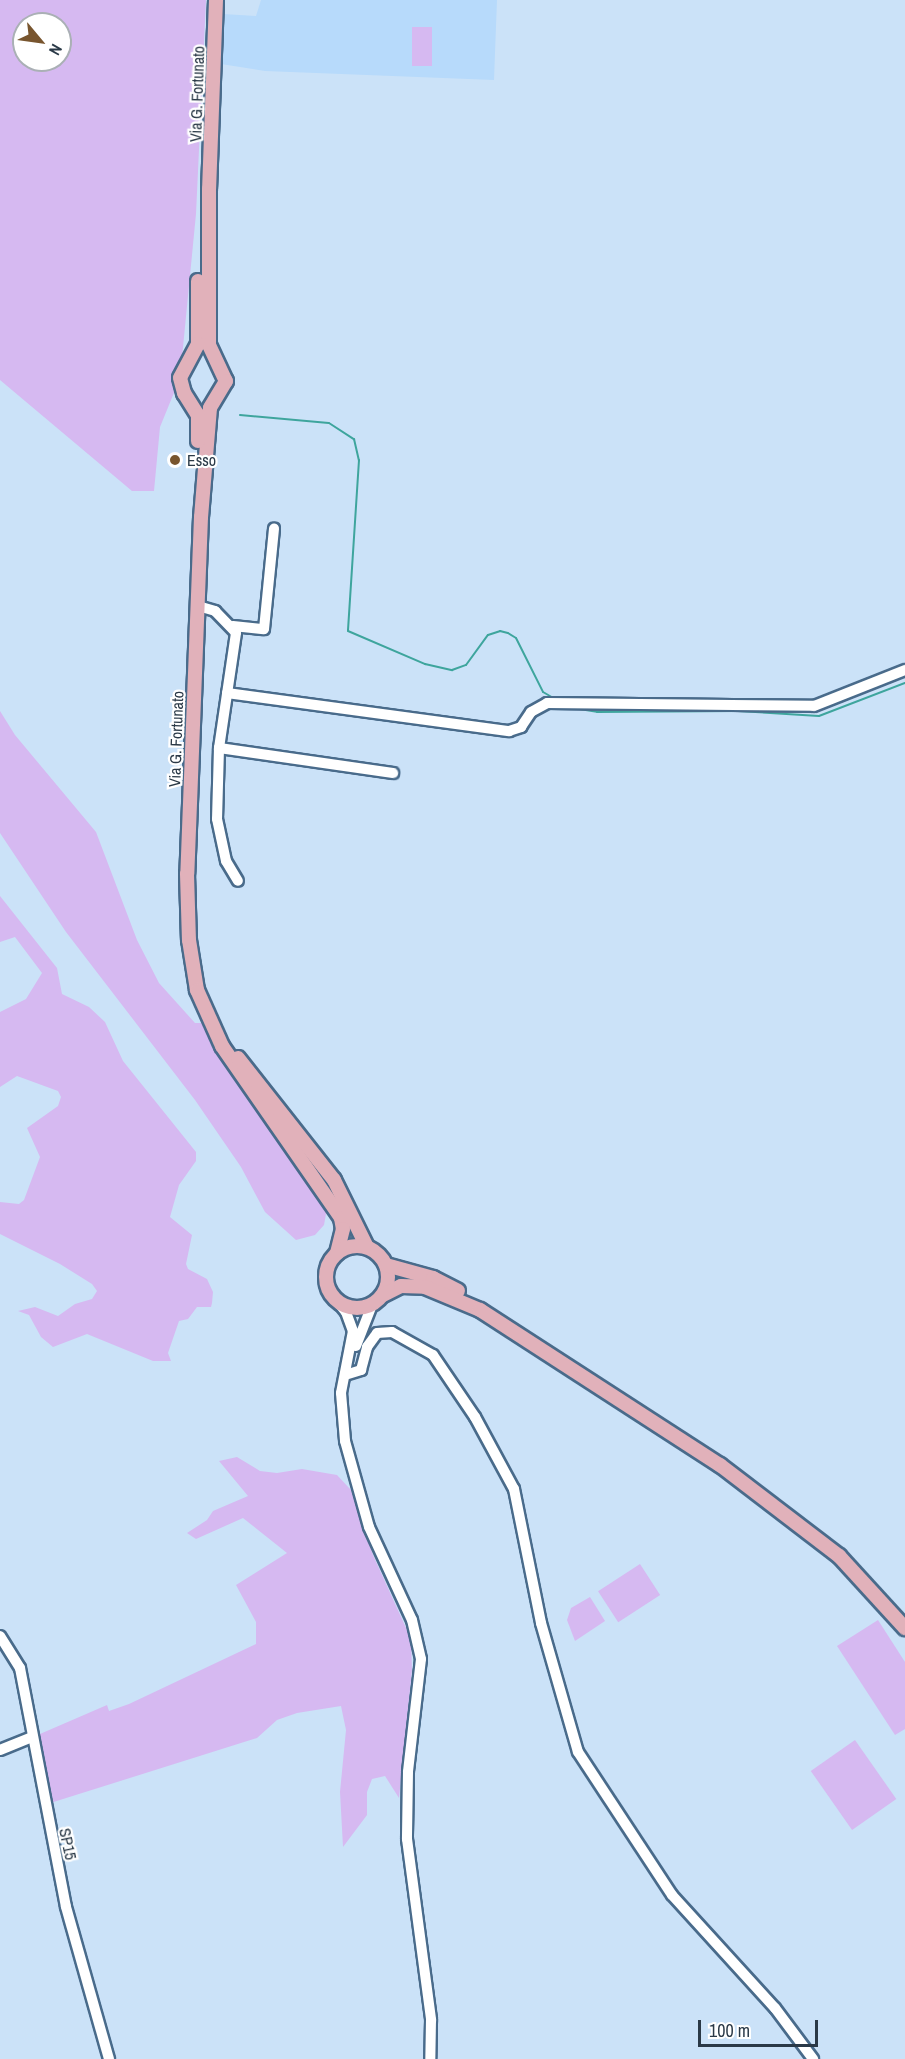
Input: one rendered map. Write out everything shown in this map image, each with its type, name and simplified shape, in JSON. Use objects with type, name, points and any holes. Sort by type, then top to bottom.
[{"type":"main road","name":"Via G. Fortunato","points":[[209,189],[216,0]]},
{"type":"main road","points":[[201,517],[208,422],[226,381],[209,345],[209,189]]},
{"type":"main road","points":[[201,517],[198,416],[181,386],[187,364],[198,344],[200,240],[209,189]]},
{"type":"main road","points":[[187,364],[201,358],[216,362]]},
{"type":"main road","points":[[189,399],[202,404],[216,400]]},
{"type":"main road","name":"Via G. Fortunato","points":[[201,517],[188,874],[192,962],[199,997],[222,1046],[335,1207],[343,1229],[337,1253]]},
{"type":"main road","name":"Via G. Fortunato","points":[[192,962],[226,1041],[334,1180],[367,1247]]},
{"type":"main road","points":[[386,1266],[388,1284],[382,1295],[372,1305],[354,1308],[336,1301],[328,1288],[326,1276],[337,1253],[352,1246],[367,1247],[386,1266],[444,1282],[480,1310],[720,1465],[839,1556],[905,1628]]},
{"type":"main road","points":[[382,1295],[401,1286],[425,1287],[480,1310]]},
{"type":"street","points":[[233,626],[264,629],[274,528]]},
{"type":"street","points":[[198,606],[215,611],[233,626],[236,633],[219,748],[217,819],[226,861],[238,881]]},
{"type":"street","points":[[227,693],[509,731],[521,728],[531,712],[551,702],[814,706],[905,670]]},
{"type":"street","points":[[219,748],[393,773]]},
{"type":"street","points":[[336,1301],[352,1324],[348,1363],[341,1393],[345,1441],[369,1527],[412,1620],[421,1659],[408,1772],[407,1839],[431,2020],[430,2059]]},
{"type":"street","points":[[348,1363],[372,1305]]},
{"type":"street","points":[[345,1375],[361,1370],[366,1347],[377,1333],[392,1332],[433,1355],[476,1417],[514,1489],[541,1623],[578,1752],[672,1895],[775,2008],[813,2059]]},
{"type":"street","name":"SP15","points":[[0,1636],[20,1668],[66,1906],[109,2059]]},
{"type":"street","points":[[0,1750],[33,1737]]},
{"type":"shaded area","points":[[0,0],[206,0],[196,214],[180,378],[160,427],[154,491],[132,491],[0,380]]},
{"type":"shaded area","points":[[261,0],[497,0],[494,80],[265,71],[221,64],[223,14],[256,16]]},
{"type":"shaded area","points":[[412,27],[432,27],[432,66],[412,66]]},
{"type":"shaded area","points":[[0,711],[15,735],[96,832],[137,940],[159,983],[195,1023],[210,1023],[329,1197],[324,1225],[315,1235],[296,1240],[265,1212],[241,1167],[195,1100],[66,932],[0,833]]},
{"type":"shaded area","points":[[0,896],[57,968],[62,994],[89,1007],[105,1022],[123,1061],[196,1152],[196,1161],[179,1185],[170,1217],[192,1235],[186,1264],[188,1269],[207,1279],[213,1292],[212,1303],[211,1307],[197,1307],[188,1319],[179,1321],[168,1353],[171,1361],[153,1361],[87,1334],[53,1347],[41,1337],[29,1315],[18,1311],[35,1307],[58,1316],[75,1304],[92,1299],[97,1291],[92,1284],[60,1264],[0,1234],[0,1202],[19,1204],[24,1200],[40,1157],[27,1128],[58,1106],[61,1097],[58,1091],[17,1076],[0,1087],[0,1012],[26,999],[42,973],[15,937],[0,942]]},
{"type":"shaded area","points":[[237,1457],[260,1471],[277,1473],[302,1469],[337,1475],[351,1490],[373,1555],[411,1639],[412,1670],[399,1798],[385,1776],[372,1779],[367,1792],[367,1815],[343,1847],[340,1792],[346,1730],[341,1706],[297,1713],[277,1720],[257,1738],[44,1805],[33,1737],[107,1705],[109,1711],[129,1704],[256,1644],[256,1622],[236,1585],[287,1553],[243,1518],[196,1539],[187,1533],[207,1520],[213,1511],[248,1496],[219,1461]]},
{"type":"shaded area","points":[[640,1564],[660,1595],[618,1622],[598,1591]]},
{"type":"shaded area","points":[[590,1597],[605,1621],[575,1641],[567,1620],[571,1608]]},
{"type":"shaded area","points":[[878,1620],[905,1662],[905,1729],[895,1735],[837,1646]]},
{"type":"shaded area","points":[[855,1740],[896,1799],[852,1830],[811,1771]]},
{"type":"waterway","points":[[240,415],[329,423],[354,439],[359,460],[348,631],[425,664],[452,670],[466,665],[488,635],[500,631],[508,633],[516,638],[543,692],[555,699]]},
{"type":"waterway","points":[[567,707],[597,712],[738,711],[819,716],[905,683]]},
{"type":"place","name":"Esso","points":[[175,460]]}]
